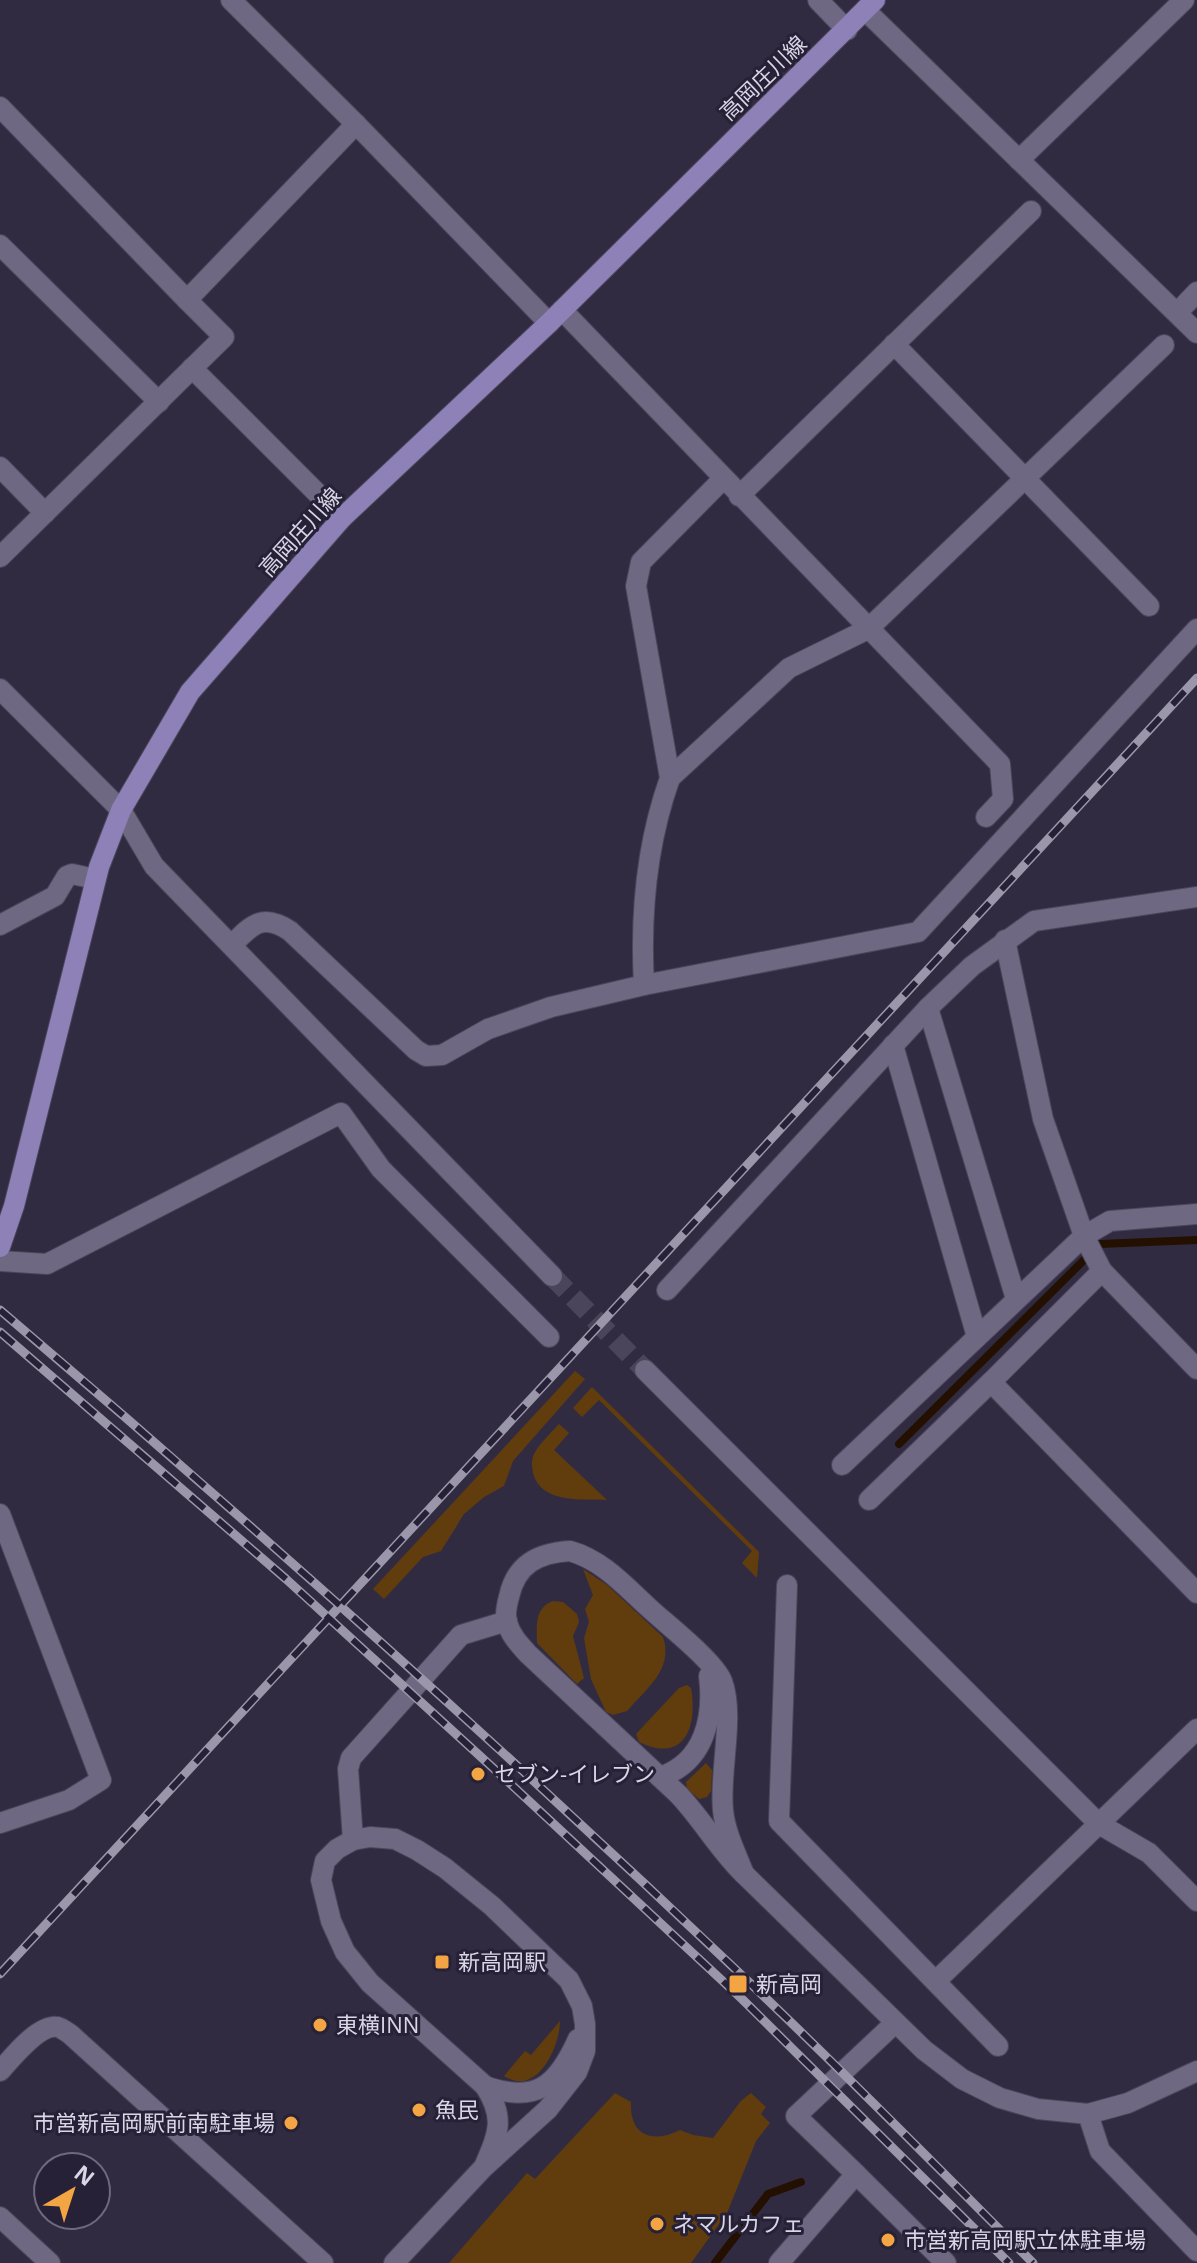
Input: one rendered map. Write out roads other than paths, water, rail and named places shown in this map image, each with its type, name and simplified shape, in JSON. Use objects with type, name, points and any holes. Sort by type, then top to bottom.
[{"type":"main road","name":"高岡庄川線","points":[[0,1247],[14,1206],[95,879],[121,810],[190,692],[342,518],[555,316],[870,5]]},
{"type":"street","points":[[231,0],[723,479],[1000,764],[1003,799],[986,817]]},
{"type":"street","points":[[818,0],[847,30]]},
{"type":"street","points":[[1019,160],[1184,0]]},
{"type":"street","points":[[870,5],[1019,160],[1197,333]]},
{"type":"street","points":[[0,107],[224,337],[0,557]]},
{"type":"street","points":[[187,300],[356,124]]},
{"type":"street","points":[[739,496],[1031,211]]},
{"type":"street","points":[[0,245],[159,402]]},
{"type":"street","points":[[1177,313],[1197,292]]},
{"type":"street","points":[[894,344],[1149,606]]},
{"type":"street","points":[[644,985],[641,937],[646,869],[661,802],[670,778],[789,668],[868,629],[1164,345]]},
{"type":"street","points":[[192,368],[342,518]]},
{"type":"street","points":[[0,467],[45,513]]},
{"type":"street","points":[[670,778],[636,586],[641,562],[723,479]]},
{"type":"street","points":[[232,945],[260,922],[277,922],[426,1056],[442,1055],[488,1029],[551,1007],[644,985],[918,932],[1197,629]]},
{"type":"street","points":[[0,689],[121,810],[154,866],[552,1276]]},
{"type":"street","points":[[0,925],[55,896],[67,876],[72,874],[95,879]]},
{"type":"street","points":[[667,1290],[928,1008],[1005,940],[1034,921],[1197,897]]},
{"type":"street","points":[[1005,940],[1043,1119],[1084,1237],[1101,1269],[1197,1369]]},
{"type":"street","points":[[928,1008],[1016,1299]]},
{"type":"street","points":[[893,1045],[977,1337]]},
{"type":"street","points":[[0,1261],[47,1264],[341,1113],[381,1169],[549,1337]]},
{"type":"street","points":[[842,1465],[1084,1237],[1110,1221],[1197,1214]]},
{"type":"street","points":[[869,1500],[991,1382],[1101,1269]]},
{"type":"street","points":[[645,1370],[1099,1824],[1149,1853],[1197,1901]]},
{"type":"street","points":[[991,1382],[1197,1593]]},
{"type":"street","points":[[0,1514],[101,1780],[69,1800],[0,1823]]},
{"type":"street","points":[[744,1874],[730,1841],[723,1810],[726,1702],[721,1679],[702,1657],[588,1556],[570,1551],[550,1552],[532,1559],[520,1570],[511,1586],[507,1621],[514,1638],[695,1812],[724,1854],[744,1874],[895,2023],[924,2050],[962,2079],[1000,2098],[1038,2109],[1088,2114],[1128,2103],[1197,2071]]},
{"type":"street","points":[[787,1585],[779,1821],[998,2046]]},
{"type":"street","points":[[353,1840],[348,1769],[351,1758],[461,1635],[507,1621]]},
{"type":"street","points":[[660,1777],[681,1766],[694,1752],[709,1723],[709,1676],[702,1657]]},
{"type":"street","points":[[936,1981],[1197,1729]]},
{"type":"street","points":[[394,2263],[484,2167],[548,2109],[577,2072],[585,2051],[585,2024],[582,2006],[569,1980],[457,1877],[395,1839],[370,1837],[353,1840],[325,1861],[321,1880],[331,1921],[345,1952],[370,1983],[485,2086],[498,2105],[499,2132],[484,2167]]},
{"type":"street","points":[[895,2023],[796,2116],[946,2263]]},
{"type":"street","points":[[485,2086],[521,2095],[540,2090],[555,2077],[571,2055],[585,2024]]},
{"type":"street","points":[[0,2071],[36,2034],[47,2028],[59,2027],[323,2263]]},
{"type":"street","points":[[1088,2114],[1100,2151],[1197,2251]]},
{"type":"street","points":[[779,2263],[856,2174]]},
{"type":"street","points":[[0,2217],[50,2263]]},
{"type":"waterway","points":[[899,1444],[1100,1244],[1197,1240]]},
{"type":"waterway","points":[[715,2263],[768,2194],[801,2182]]},
{"type":"tunnel","points":[[552,1276],[645,1370]]},
{"type":"railway","points":[[0,1974],[1197,678]]},
{"type":"railway","points":[[0,1310],[287,1558],[568,1812],[788,2019],[1033,2263]]},
{"type":"railway","points":[[0,1332],[286,1579],[515,1788],[742,1999],[1009,2263]]},
{"type":"place","name":"セブン-イレブン","points":[[478,1774]]},
{"type":"place","name":"新高岡駅","points":[[442,1962]]},
{"type":"place","name":"新高岡","points":[[738,1984]]},
{"type":"place","name":"東横INN","points":[[320,2025]]},
{"type":"place","name":"魚民","points":[[419,2110]]},
{"type":"place","name":"市営新高岡駅前南駐車場","points":[[291,2123]]},
{"type":"place","name":"ネマルカフェ","points":[[657,2224]]},
{"type":"place","name":"市営新高岡駅立体駐車場","points":[[888,2240]]}]
